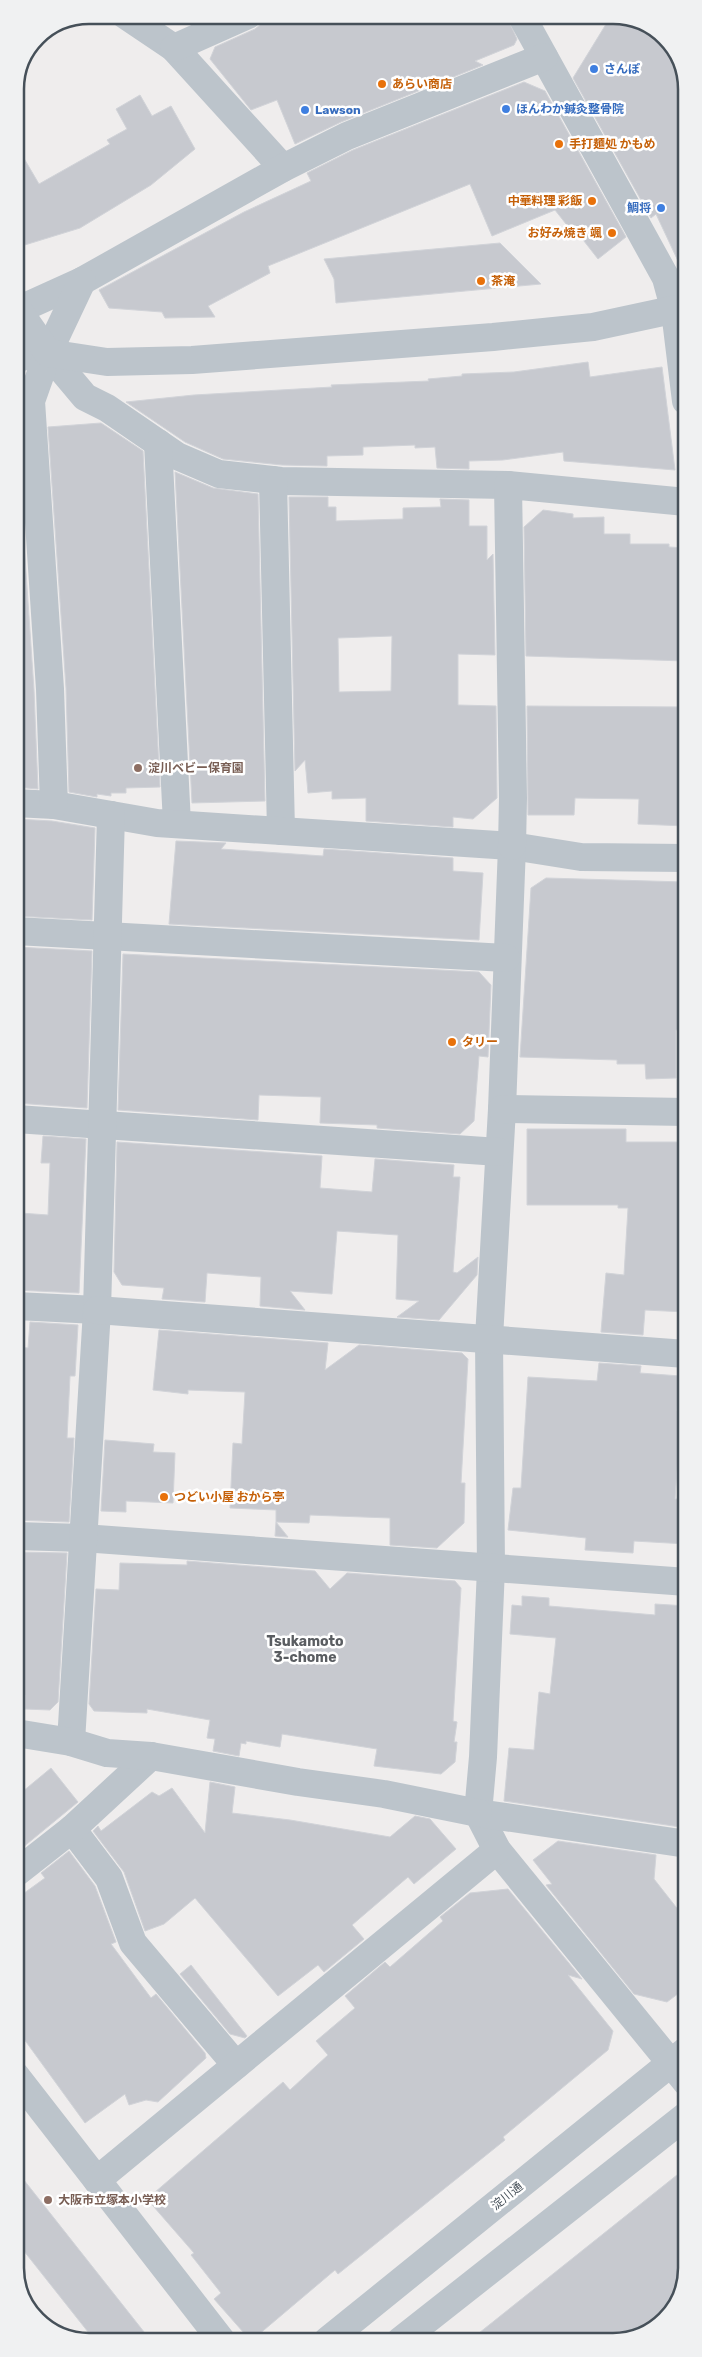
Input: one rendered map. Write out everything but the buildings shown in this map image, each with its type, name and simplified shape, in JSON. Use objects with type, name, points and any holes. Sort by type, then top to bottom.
[{"type":"street","points":[[138,24],[174,48],[284,168]]},
{"type":"street","points":[[174,48],[228,24]]},
{"type":"street","points":[[525,24],[678,303]]},
{"type":"street","points":[[24,307],[82,281],[284,168],[347,136],[544,57]]},
{"type":"street","points":[[54,805],[50,689],[31,401],[48,354],[82,281]]},
{"type":"street","points":[[24,357],[48,354],[107,362],[192,360],[492,338],[593,326],[678,310]]},
{"type":"street","points":[[24,320],[48,354],[86,398],[107,408],[177,456],[219,474],[273,480],[508,485],[678,501]]},
{"type":"street","points":[[158,443],[177,824]]},
{"type":"street","points":[[273,480],[281,831]]},
{"type":"street","points":[[508,485],[513,798],[512,846],[506,958],[502,1109],[489,1338],[491,1568],[483,1757],[478,1813],[497,1850],[678,2062]]},
{"type":"street","points":[[24,803],[54,805],[177,824],[512,846],[581,857],[678,858]]},
{"type":"street","points":[[71,1742],[97,1310],[112,815]]},
{"type":"street","points":[[24,931],[506,958]]},
{"type":"street","points":[[502,1109],[678,1112]]},
{"type":"street","points":[[24,1119],[499,1152]]},
{"type":"street","points":[[24,1306],[489,1338],[569,1347],[678,1354]]},
{"type":"street","points":[[24,1536],[83,1538],[678,1581]]},
{"type":"street","points":[[24,1734],[71,1742],[107,1753],[151,1756],[298,1782],[384,1794],[478,1813],[678,1843]]},
{"type":"street","points":[[24,1867],[72,1829],[151,1756]]},
{"type":"street","points":[[72,1829],[109,1878],[133,1943],[236,2065]]},
{"type":"street","points":[[97,2180],[497,1850]]},
{"type":"street","name":"淀川通","points":[[337,2333],[678,2068]]},
{"type":"street","points":[[24,2086],[215,2333]]},
{"type":"street","points":[[410,2333],[678,2122]]},
{"type":"place","name":"さんぽ","points":[[594,69]]},
{"type":"place","name":"あらい商店","points":[[382,84]]},
{"type":"place","name":"ほんわか鍼灸整骨院","points":[[506,109]]},
{"type":"place","name":"Lawson","points":[[305,110]]},
{"type":"place","name":"手打麺処 かもめ","points":[[559,144]]},
{"type":"place","name":"中華料理 彩飯","points":[[592,201]]},
{"type":"place","name":"鯛将","points":[[661,208]]},
{"type":"place","name":"お好み焼き 颯","points":[[612,233]]},
{"type":"place","name":"茶淹","points":[[481,281]]},
{"type":"place","name":"淀川ベビー保育園","points":[[138,768]]},
{"type":"place","name":"タリー","points":[[452,1042]]},
{"type":"place","name":"つどい小屋 おから亭","points":[[164,1497]]},
{"type":"place","name":"大阪市立塚本小学校","points":[[48,2200]]},
{"type":"district","name":"Tsukamoto 3-chome","points":[[305,1649]]}]
